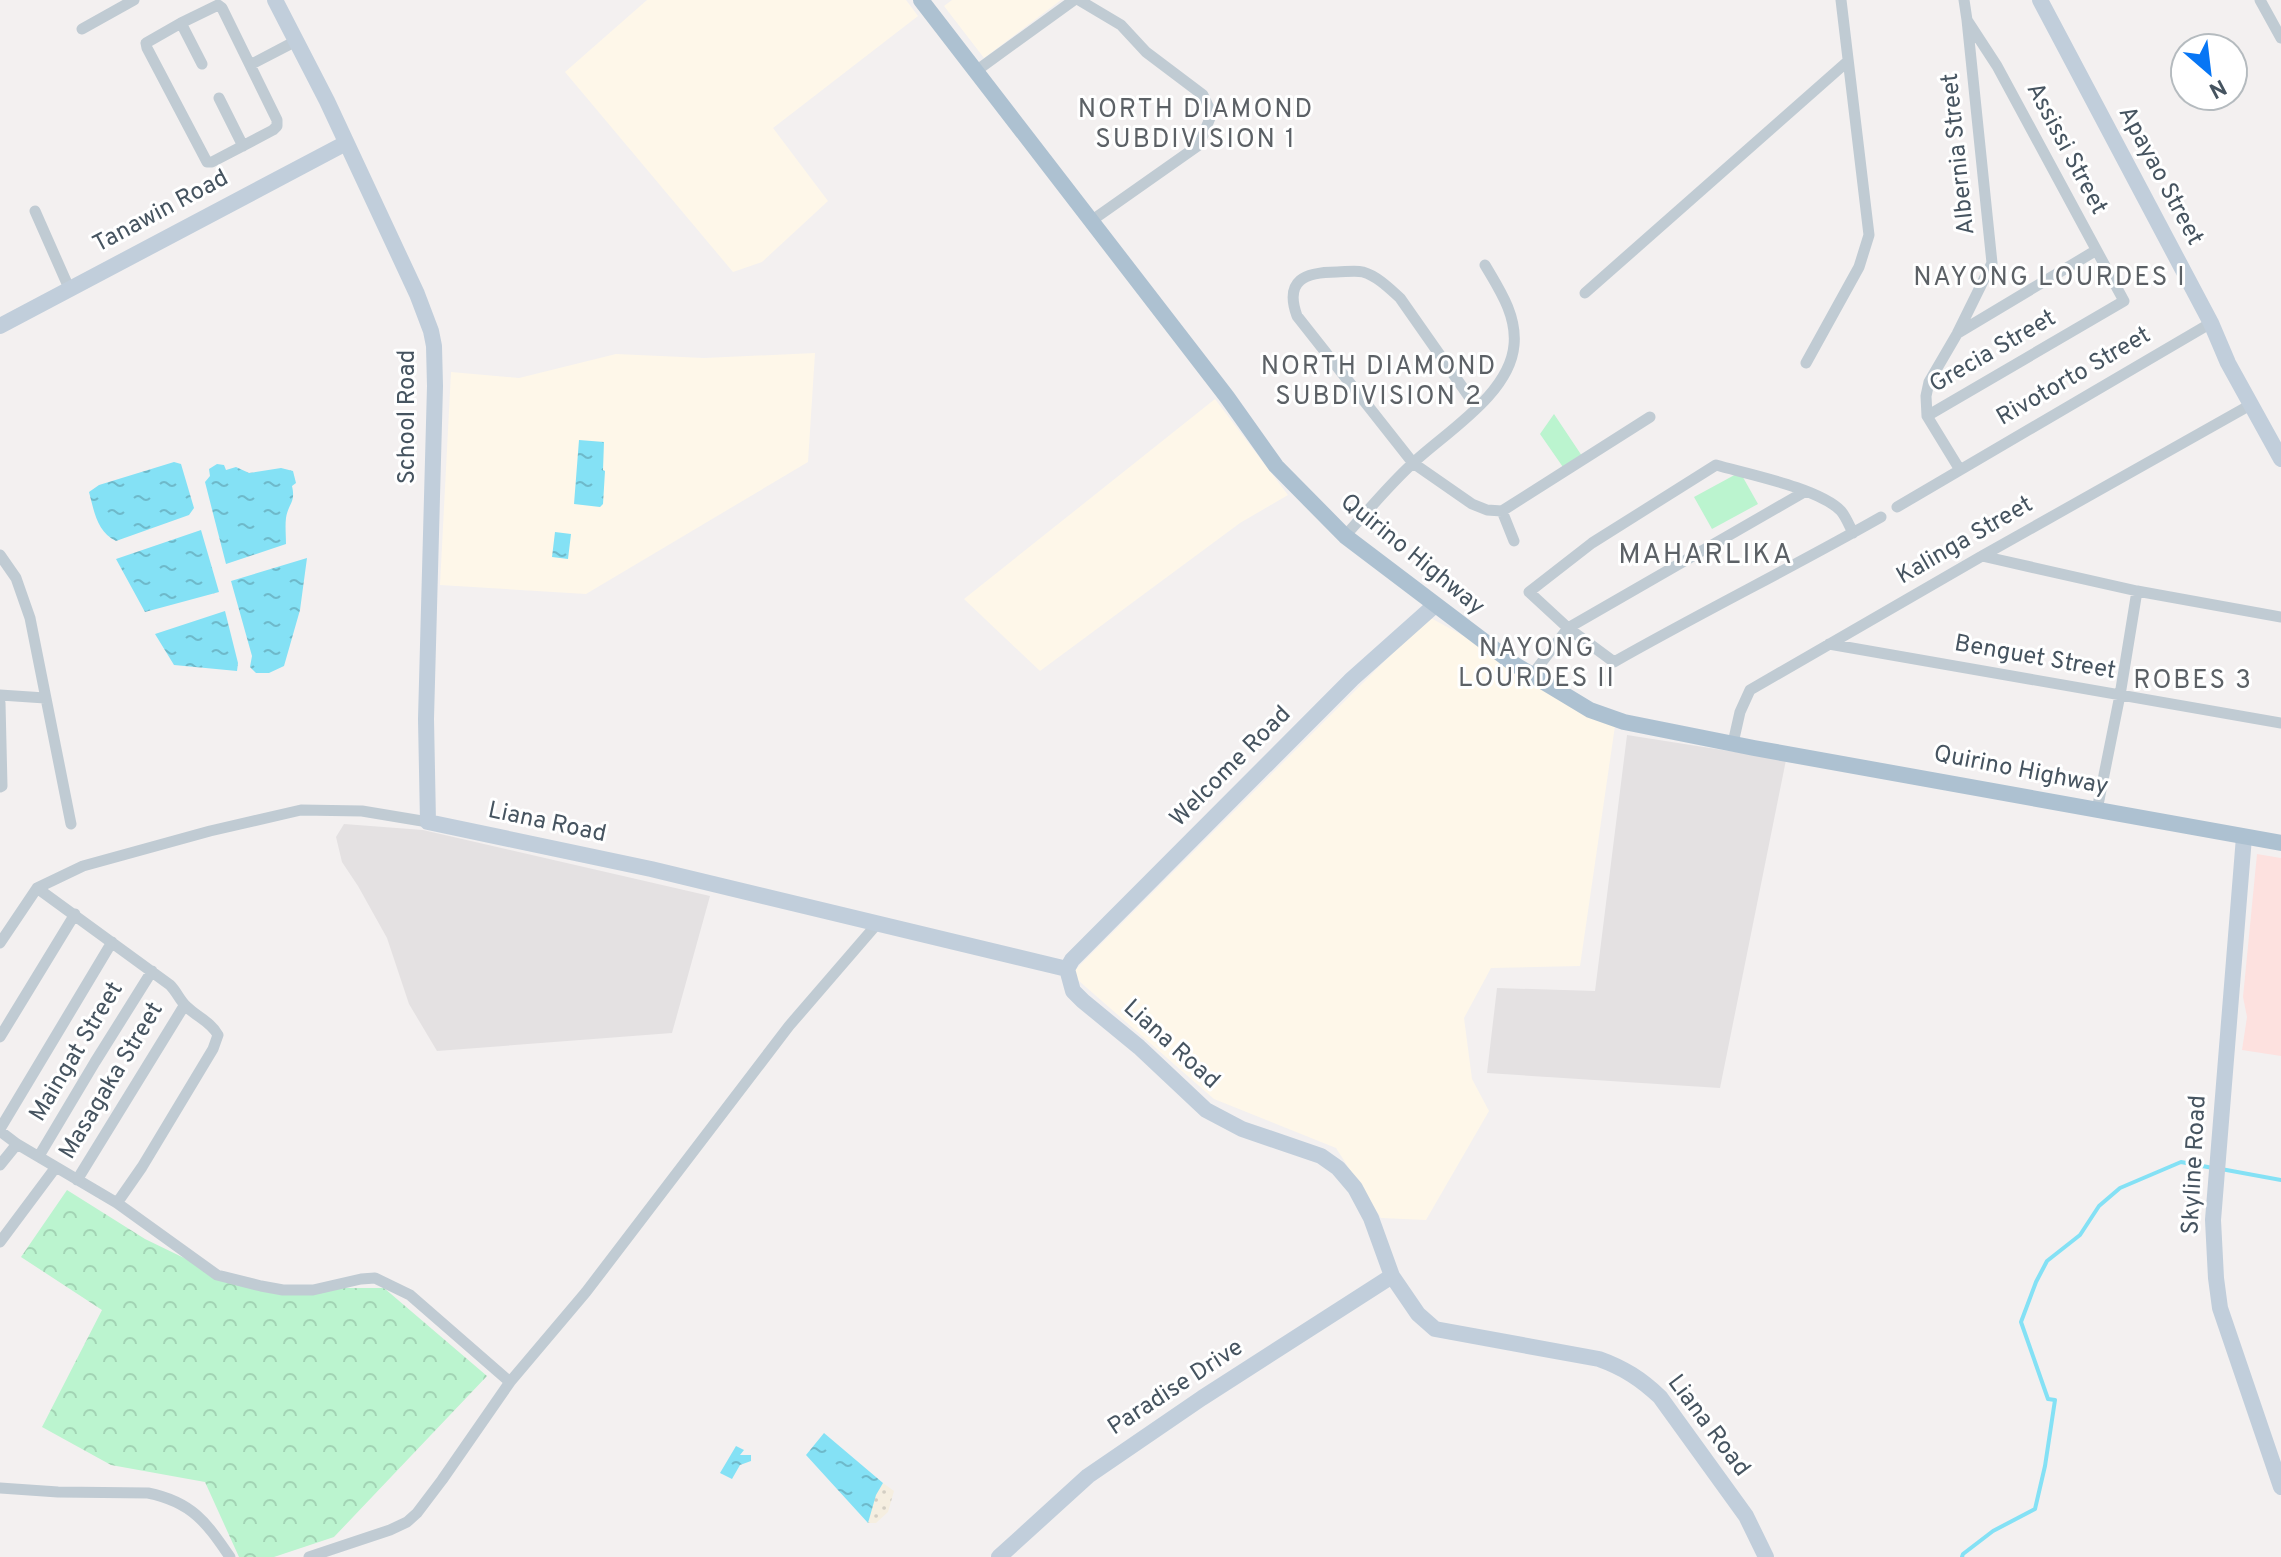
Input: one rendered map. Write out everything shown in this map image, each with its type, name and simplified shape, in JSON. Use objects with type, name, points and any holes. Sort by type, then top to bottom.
[{"type":"main road","name":"Quirino Highway","points":[[921,0],[1227,397],[1276,466],[1345,536],[1485,644],[1532,675],[1590,710],[1624,722],[1803,758],[2281,843]]},
{"type":"street","points":[[82,29],[134,0]]},
{"type":"street","name":"School Road","points":[[275,0],[327,101],[417,294],[434,346],[426,719],[428,822]]},
{"type":"street","points":[[976,71],[1076,0],[1121,25],[1146,52],[1200,92],[1210,110],[1199,145],[1091,221]]},
{"type":"street","points":[[1806,363],[1859,267],[1869,235],[1841,0]]},
{"type":"street","name":"Albernia Street","points":[[1927,416],[1929,382],[1992,263],[1964,0]]},
{"type":"street","name":"Apayao Street","points":[[2040,0],[2281,459]]},
{"type":"street","points":[[2260,0],[2281,38]]},
{"type":"street","points":[[218,5],[222,8],[277,120],[273,130],[212,162],[204,158],[147,48],[146,43],[151,39],[181,23],[218,5]]},
{"type":"street","name":"Assissi Street","points":[[1967,20],[1997,66],[2124,301]]},
{"type":"street","points":[[181,23],[202,64]]},
{"type":"street","points":[[250,65],[296,41]]},
{"type":"street","points":[[1585,293],[1848,61]]},
{"type":"street","points":[[219,98],[243,146]]},
{"type":"street","name":"Tanawin Road","points":[[0,326],[346,143]]},
{"type":"street","points":[[35,211],[69,288]]},
{"type":"street","points":[[1957,334],[2095,251]]},
{"type":"street","points":[[1345,536],[1413,463],[1477,408],[1506,374],[1515,343],[1510,314],[1485,265]]},
{"type":"street","points":[[1477,408],[1400,298],[1383,282],[1362,272],[1316,272],[1303,278],[1293,288],[1292,302],[1297,316],[1413,463],[1472,504],[1487,510],[1502,511],[1650,417]]},
{"type":"street","name":"Grecia Street","points":[[1927,416],[2124,301]]},
{"type":"street","name":"Rivotorto Street","points":[[1897,507],[2211,323]]},
{"type":"street","name":"Kalinga Street","points":[[1733,743],[1740,712],[1750,690],[2252,404]]},
{"type":"street","points":[[1927,416],[1960,470]]},
{"type":"street","points":[[1853,533],[1839,509],[1825,499],[1716,465],[1592,543],[1529,592],[1568,628],[1614,662],[1853,533],[1881,517]]},
{"type":"street","points":[[1532,675],[1568,628],[1806,491]]},
{"type":"street","points":[[1502,511],[1514,541]]},
{"type":"street","points":[[0,555],[16,578],[30,618],[71,824]]},
{"type":"street","points":[[1982,556],[2137,591],[2281,617]]},
{"type":"street","points":[[2097,810],[2137,591]]},
{"type":"street","name":"Welcome Road","points":[[1067,969],[1072,960],[1352,679],[1435,605]]},
{"type":"street","name":"Benguet Street","points":[[1829,644],[2281,723]]},
{"type":"street","points":[[0,695],[45,698]]},
{"type":"street","points":[[0,703],[0,787]]},
{"type":"street","points":[[0,943],[37,888],[83,866],[301,810],[362,811],[428,822]]},
{"type":"street","name":"Liana Road","points":[[428,822],[651,869],[1067,969],[1070,984],[1083,1001],[1139,1047],[1206,1110],[1242,1129],[1321,1156],[1338,1168],[1355,1188],[1371,1218],[1392,1276],[1418,1314],[1435,1329],[1599,1359],[1643,1380],[1660,1397],[1746,1516],[1766,1557]]},
{"type":"street","name":"Skyline Road","points":[[2244,837],[2213,1220],[2216,1278],[2220,1308],[2281,1487]]},
{"type":"street","points":[[37,888],[152,971],[176,991],[184,1006],[218,1033],[217,1042],[117,1203]]},
{"type":"street","points":[[0,1037],[75,914]]},
{"type":"street","points":[[309,1557],[390,1530],[417,1513],[510,1382],[586,1292],[789,1026],[877,924]]},
{"type":"street","points":[[112,942],[0,1130],[17,1144],[117,1203],[217,1275],[283,1290],[313,1290],[375,1278],[410,1295],[510,1382]]},
{"type":"street","name":"Maingat Street","points":[[39,1156],[152,971]]},
{"type":"street","name":"Masagaka Street","points":[[77,1180],[184,1006]]},
{"type":"street","points":[[0,1165],[17,1144]]},
{"type":"street","points":[[0,1242],[56,1167]]},
{"type":"street","name":"Paradise Drive","points":[[999,1557],[1088,1476],[1202,1398],[1392,1276]]},
{"type":"street","points":[[0,1488],[161,1496],[185,1505],[199,1516],[230,1557]]},
{"type":"shaded area","points":[[647,0],[906,0],[918,16],[773,128],[828,201],[762,262],[733,272],[565,72]]},
{"type":"shaded area","points":[[952,0],[1061,0],[984,58],[944,6]]},
{"type":"shaded area","points":[[815,353],[808,462],[586,594],[440,585],[451,372],[519,378],[616,354],[704,358]]},
{"type":"shaded area","points":[[1215,399],[1288,495],[1240,523],[1040,671],[964,599]]},
{"type":"shaded area","points":[[1429,617],[1616,719],[1580,966],[1491,968],[1464,1018],[1472,1079],[1489,1111],[1426,1220],[1381,1218],[1336,1148],[1214,1099],[1071,974]]},
{"type":"shaded area","points":[[1627,735],[1786,760],[1720,1088],[1487,1073],[1497,988],[1595,991]]},
{"type":"shaded area","points":[[344,824],[423,830],[710,896],[672,1033],[437,1051],[409,1004],[387,938],[342,862],[336,837]]},
{"type":"shaded area","points":[[2257,854],[2281,858],[2281,1056],[2242,1050],[2247,1017],[2243,997]]},
{"type":"green space","points":[[1554,414],[1584,459],[1565,470],[1540,434]]},
{"type":"green space","points":[[1740,472],[1758,504],[1712,529],[1694,497]]},
{"type":"green space","points":[[67,1190],[145,1239],[211,1271],[266,1292],[384,1288],[487,1376],[334,1537],[274,1557],[239,1557],[205,1482],[111,1465],[42,1427],[102,1310],[21,1257]]},
{"type":"sand","points":[[883,1483],[894,1491],[888,1512],[876,1523],[868,1523],[863,1511]]},
{"type":"water","points":[[579,440],[604,442],[603,504],[600,507],[574,504]]},
{"type":"water","points":[[174,462],[181,464],[194,508],[189,515],[116,541],[104,532],[89,492],[99,485]]},
{"type":"water","points":[[217,464],[224,465],[226,470],[236,467],[249,473],[281,468],[293,471],[296,483],[292,486],[292,500],[286,518],[286,544],[226,564],[205,482],[210,476],[209,469]]},
{"type":"water","points":[[201,530],[219,592],[145,612],[116,559]]},
{"type":"water","points":[[555,532],[571,534],[568,559],[552,557]]},
{"type":"water","points":[[307,558],[300,610],[284,666],[269,673],[256,673],[250,667],[252,656],[231,581]]},
{"type":"water","points":[[225,611],[238,663],[237,671],[174,665],[155,634]]},
{"type":"water","points":[[824,1433],[883,1483],[868,1523],[806,1455]]},
{"type":"water","points":[[736,1446],[744,1450],[740,1455],[751,1455],[751,1461],[740,1465],[732,1479],[720,1473]]},
{"type":"waterway","points":[[1962,1557],[1993,1531],[2035,1509],[2055,1400],[2048,1399],[2021,1322],[2047,1261],[2080,1235],[2099,1206],[2120,1188],[2181,1162],[2213,1168]]},
{"type":"waterway","points":[[2221,1169],[2281,1180]]},
{"type":"district","name":"NORTH DIAMOND SUBDIVISION 1","points":[[1196,125]]},
{"type":"district","name":"NAYONG LOURDES I","points":[[2050,278]]},
{"type":"district","name":"NORTH DIAMOND SUBDIVISION 2","points":[[1379,382]]},
{"type":"district","name":"MAHARLIKA","points":[[1706,556]]},
{"type":"district","name":"NAYONG LOURDES II","points":[[1537,664]]},
{"type":"district","name":"ROBES 3","points":[[2193,681]]}]
